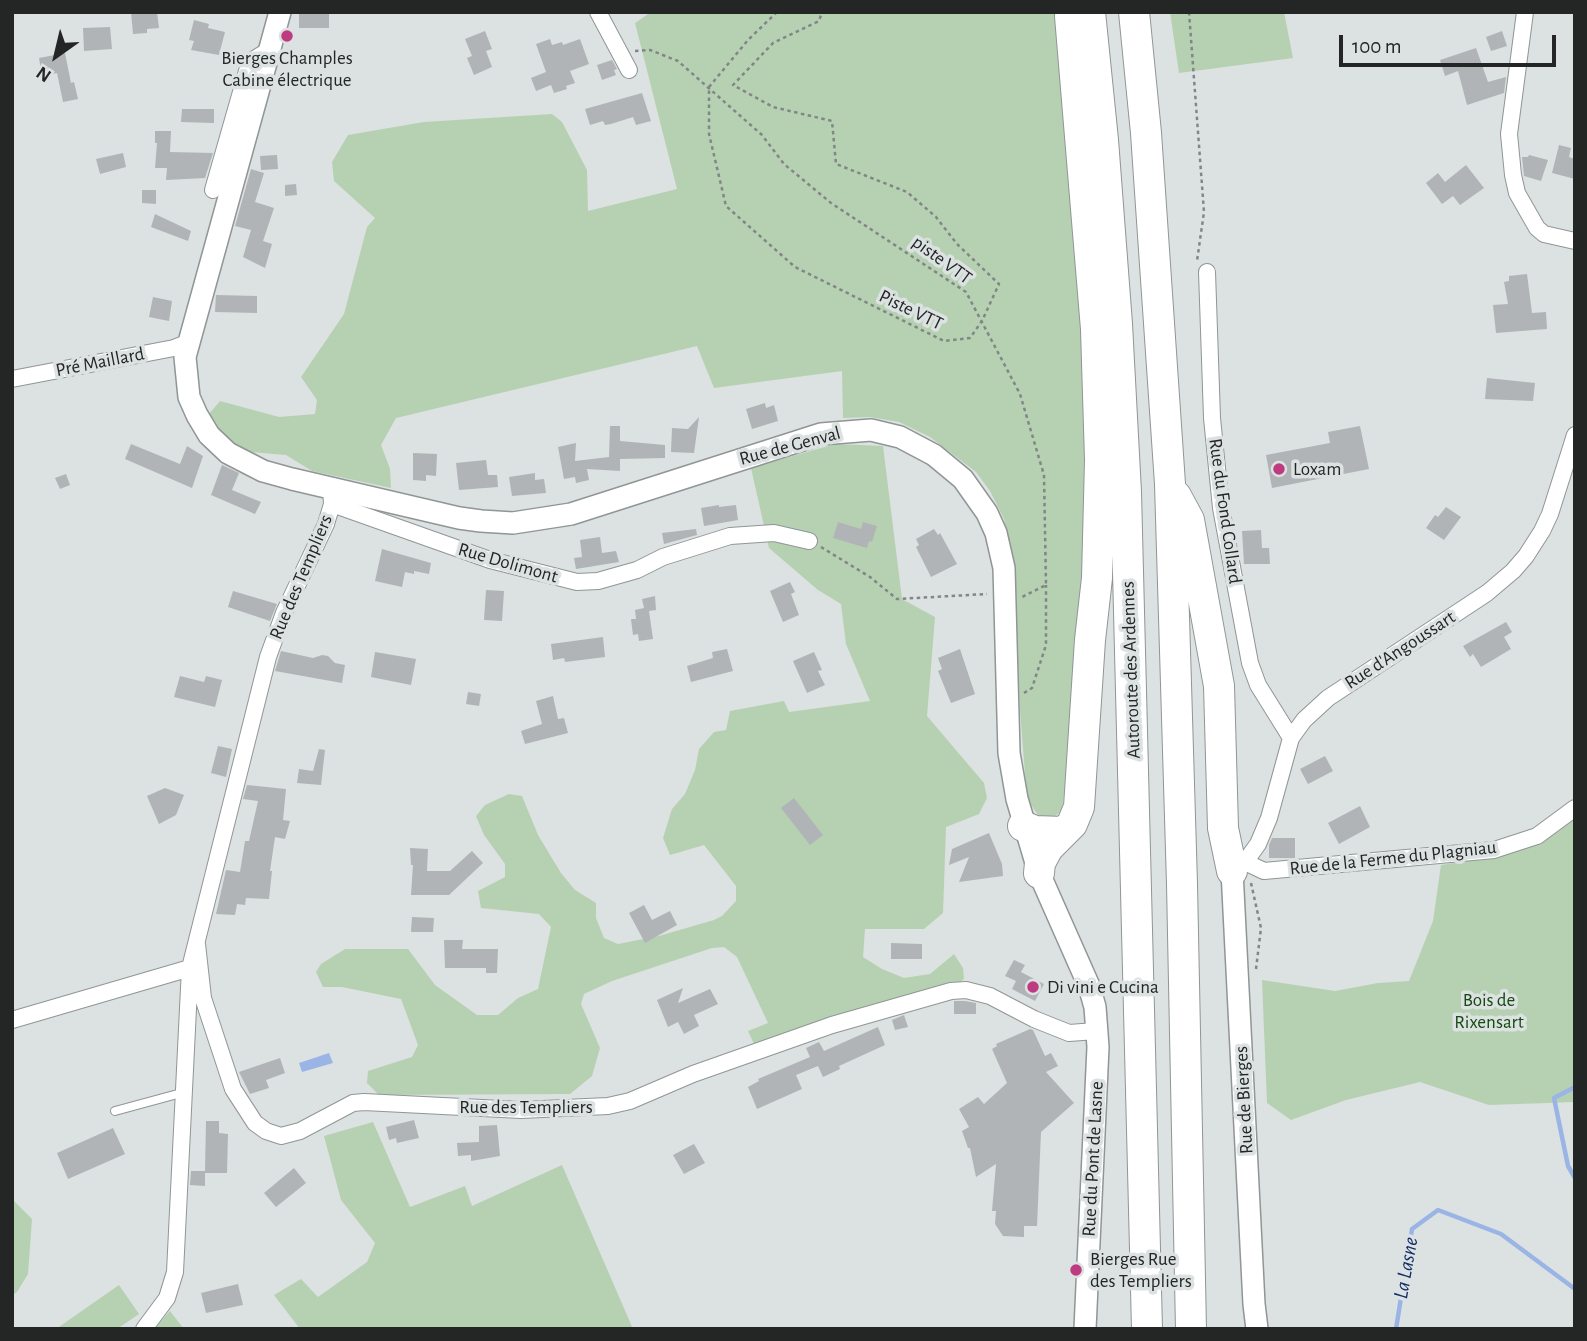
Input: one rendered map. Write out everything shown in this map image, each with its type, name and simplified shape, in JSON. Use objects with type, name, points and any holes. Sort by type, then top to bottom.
[{"type":"highway","points":[[1038,873],[1048,848],[1072,824],[1079,807],[1090,640],[1097,578],[1100,460],[1096,329],[1070,12]]},
{"type":"highway","name":"Autoroute des Ardennes","points":[[1090,12],[1104,153],[1126,492],[1147,1329]]},
{"type":"highway","points":[[1134,12],[1146,133],[1170,484],[1191,1329]]},
{"type":"highway","points":[[1170,484],[1189,520],[1211,635],[1219,686],[1223,828],[1239,866]]},
{"type":"highway","points":[[1023,826],[1035,831],[1063,832]]},
{"type":"street","name":"Rue des Templiers","points":[[144,1329],[167,1298],[175,1272],[190,968],[268,657],[284,613],[326,524],[331,496],[263,471],[218,445],[202,424],[189,397],[185,366],[187,343],[280,12]]},
{"type":"street","points":[[598,12],[629,71]]},
{"type":"street","points":[[1525,12],[1509,134],[1515,184],[1537,228],[1544,234],[1575,241]]},
{"type":"street","name":"Rue des Templiers","points":[[213,190],[247,71],[253,60],[269,50]]},
{"type":"street","name":"Rue du Fond Collard","points":[[1201,270],[1221,508],[1250,663],[1258,685],[1291,738]]},
{"type":"street","name":"Pré Maillard","points":[[12,379],[174,348],[187,343]]},
{"type":"street","name":"Rue de Genval","points":[[331,496],[470,520],[513,523],[571,514],[821,434],[871,430],[900,437],[934,455],[963,479],[976,495],[996,533],[1004,568],[1009,753],[1023,826],[1038,873],[1089,986],[1095,1007],[1096,1031]]},
{"type":"street","name":"Rue d'Angoussart","points":[[1239,866],[1258,844],[1269,818],[1291,738],[1304,720],[1328,698],[1487,593],[1513,571],[1542,531],[1575,435]]},
{"type":"street","name":"Rue Dolimont","points":[[331,496],[490,560],[577,582],[598,580],[637,570],[663,557],[730,536],[774,533],[809,541]]},
{"type":"street","name":"Rue de la Ferme du Plagniau","points":[[1239,866],[1264,872],[1494,850],[1537,836],[1575,808]]},
{"type":"street","name":"Rue de Bierges","points":[[1239,866],[1257,1329]]},
{"type":"street","name":"Rue des Templiers","points":[[197,943],[203,999],[233,1089],[255,1123],[266,1131],[281,1136],[300,1131],[354,1103],[364,1102],[522,1110],[608,1106],[630,1101],[693,1074],[832,1025],[951,991],[966,990],[990,996],[1034,1019],[1069,1033],[1096,1031]]},
{"type":"street","points":[[12,1020],[190,968]]},
{"type":"street","name":"Rue du Pont de Lasne","points":[[1085,1329],[1098,1047],[1096,1031]]},
{"type":"lane","points":[[115,1111],[185,1092]]},
{"type":"path","points":[[709,87],[748,40],[777,12]]},
{"type":"path","name":"Piste VTT","points":[[709,87],[709,134],[726,206],[795,267],[944,341],[970,338],[982,321],[999,284],[957,244],[936,217],[907,192],[836,164],[832,121],[773,107],[733,85],[773,43],[819,20],[822,12]]},
{"type":"path","points":[[1189,12],[1204,212],[1201,270]]},
{"type":"path","name":"piste VTT","points":[[619,51],[650,50],[678,61],[762,135],[783,164],[831,204],[966,292],[1020,394],[1044,475],[1046,645],[1032,688],[1008,701]]},
{"type":"path","points":[[809,541],[870,577],[897,599],[991,594],[1005,606],[1046,584]]},
{"type":"green space","points":[[651,12],[1055,12],[1092,388],[1091,570],[1062,811],[1048,821],[1038,815],[1027,799],[1014,565],[1004,519],[990,491],[976,472],[930,437],[899,422],[870,417],[843,418],[842,371],[714,388],[697,346],[396,418],[381,445],[390,469],[391,488],[312,471],[286,455],[239,451],[214,432],[209,414],[220,401],[279,417],[315,414],[317,400],[301,377],[344,314],[367,227],[375,218],[334,181],[332,162],[348,135],[424,122],[552,114],[562,122],[587,170],[588,211],[677,189],[635,23]]},
{"type":"green space","points":[[1170,12],[1284,12],[1293,58],[1179,73]]},
{"type":"green space","points":[[835,444],[883,446],[902,599],[935,617],[927,716],[984,783],[987,798],[979,814],[946,827],[943,913],[924,929],[865,929],[863,957],[904,978],[930,974],[954,954],[963,968],[964,979],[959,983],[868,1006],[755,1046],[748,1031],[768,1023],[737,957],[724,947],[712,948],[612,981],[584,994],[581,1004],[600,1048],[592,1076],[570,1094],[379,1095],[367,1083],[368,1071],[412,1057],[418,1045],[401,999],[342,987],[323,987],[316,972],[321,964],[345,949],[408,949],[435,985],[477,1015],[498,1015],[518,998],[538,989],[551,927],[539,914],[481,908],[478,891],[505,877],[505,864],[484,835],[476,816],[485,805],[509,794],[522,796],[538,835],[561,873],[575,890],[596,903],[596,918],[604,938],[618,944],[659,936],[714,920],[722,916],[736,901],[736,886],[704,845],[670,855],[663,838],[672,809],[685,794],[695,770],[699,749],[714,732],[726,730],[730,711],[784,701],[789,712],[870,701],[846,644],[841,604],[818,590],[769,548],[751,468]]},
{"type":"green space","name":"Bois de Rixensart","points":[[1575,818],[1575,1102],[1489,1105],[1420,1082],[1346,1100],[1291,1120],[1267,1103],[1262,980],[1335,991],[1378,983],[1409,981],[1433,921],[1441,865],[1509,854],[1536,844]]},
{"type":"green space","points":[[373,1122],[410,1207],[465,1186],[472,1206],[562,1165],[633,1329],[300,1329],[274,1295],[301,1279],[318,1297],[367,1262],[375,1243],[341,1200],[324,1136]]},
{"type":"green space","points":[[12,1199],[32,1219],[28,1274],[17,1292],[12,1295]]},
{"type":"green space","points":[[119,1285],[139,1314],[117,1329],[56,1329]]},
{"type":"green space","points":[[170,1311],[184,1329],[154,1329]]},
{"type":"water","points":[[329,1053],[333,1063],[302,1072],[299,1063]]},
{"type":"building","points":[[131,12],[157,12],[159,28],[147,29],[147,33],[133,34]]},
{"type":"building","points":[[299,12],[329,12],[329,28],[299,28]]},
{"type":"building","points":[[194,20],[209,24],[208,28],[225,32],[219,55],[191,50],[194,41],[189,40]]},
{"type":"building","points":[[110,27],[112,49],[84,51],[83,28]]},
{"type":"building","points":[[485,31],[492,49],[486,51],[492,67],[474,75],[467,58],[472,56],[465,39]]},
{"type":"building","points":[[1502,31],[1507,46],[1491,51],[1486,37]]},
{"type":"building","points":[[550,39],[552,45],[562,42],[563,45],[580,39],[589,64],[570,71],[575,83],[554,93],[551,85],[536,91],[531,78],[546,72],[536,44]]},
{"type":"building","points":[[1476,48],[1488,82],[1506,77],[1504,93],[1467,105],[1458,71],[1445,76],[1440,60]]},
{"type":"building","points":[[65,53],[71,83],[74,82],[78,99],[63,102],[57,73],[42,76],[39,58]]},
{"type":"building","points":[[612,60],[617,69],[614,70],[616,75],[602,80],[597,65]]},
{"type":"building","points":[[642,93],[651,121],[636,125],[633,117],[611,124],[605,125],[603,121],[590,125],[585,109]]},
{"type":"building","points":[[182,109],[214,109],[214,123],[181,122]]},
{"type":"building","points":[[155,131],[171,131],[170,152],[213,153],[205,178],[166,180],[167,168],[155,168]]},
{"type":"building","points":[[1559,145],[1571,148],[1569,157],[1575,159],[1575,179],[1552,173]]},
{"type":"building","points":[[123,153],[126,167],[100,174],[96,159]]},
{"type":"building","points":[[277,155],[278,169],[261,170],[260,156]]},
{"type":"building","points":[[1529,155],[1548,160],[1541,181],[1524,176],[1522,157]]},
{"type":"building","points":[[1466,165],[1484,188],[1460,205],[1453,196],[1442,204],[1426,183],[1438,173],[1445,182]]},
{"type":"building","points":[[251,169],[264,173],[255,202],[274,208],[263,241],[272,244],[265,268],[243,257],[251,230],[235,226]]},
{"type":"building","points":[[296,184],[297,195],[285,196],[285,185]]},
{"type":"building","points":[[142,190],[156,190],[156,204],[142,203]]},
{"type":"building","points":[[155,214],[191,231],[188,241],[151,227]]},
{"type":"building","points":[[1527,274],[1532,313],[1546,312],[1547,329],[1496,333],[1493,305],[1508,304],[1504,282],[1509,281],[1509,276]]},
{"type":"building","points":[[216,295],[257,296],[257,313],[215,312]]},
{"type":"building","points":[[153,297],[172,301],[169,321],[149,317]]},
{"type":"building","points":[[1487,378],[1535,383],[1533,401],[1485,399]]},
{"type":"building","points":[[765,403],[766,408],[774,405],[778,421],[752,429],[746,409]]},
{"type":"building","points":[[699,417],[694,453],[671,452],[672,428],[688,429]]},
{"type":"building","points":[[610,426],[620,426],[620,441],[665,445],[665,458],[620,459],[620,471],[587,469],[589,480],[576,483],[575,477],[564,479],[558,447],[576,443],[575,461],[609,457]]},
{"type":"building","points":[[1360,426],[1369,469],[1272,488],[1266,455],[1330,443],[1328,432]]},
{"type":"building","points":[[131,444],[180,464],[187,446],[203,456],[192,488],[125,459]]},
{"type":"building","points":[[413,453],[437,454],[436,476],[426,475],[426,481],[413,480]]},
{"type":"building","points":[[486,460],[488,475],[497,475],[498,487],[459,490],[456,463]]},
{"type":"building","points":[[222,465],[239,473],[232,490],[261,502],[255,514],[211,495]]},
{"type":"building","points":[[535,473],[535,480],[544,479],[546,493],[512,496],[509,477]]},
{"type":"building","points":[[66,474],[70,485],[60,489],[55,478]]},
{"type":"building","points":[[736,505],[738,520],[704,526],[701,508]]},
{"type":"building","points":[[1446,507],[1461,517],[1444,540],[1426,528],[1435,515],[1438,517]]},
{"type":"building","points":[[838,522],[861,529],[863,522],[877,526],[872,542],[869,541],[867,548],[833,538]]},
{"type":"building","points":[[696,529],[697,535],[664,544],[662,533]]},
{"type":"building","points":[[934,529],[938,535],[940,533],[957,564],[931,577],[916,547],[919,545],[916,539]]},
{"type":"building","points":[[1261,530],[1262,548],[1269,548],[1270,564],[1244,564],[1242,531]]},
{"type":"building","points":[[600,537],[602,553],[616,551],[619,562],[576,569],[574,558],[582,557],[580,540]]},
{"type":"building","points":[[382,549],[431,563],[429,574],[405,572],[402,587],[375,581]]},
{"type":"building","points":[[790,582],[795,592],[791,594],[799,615],[783,622],[770,591]]},
{"type":"building","points":[[486,590],[504,591],[502,621],[484,620]]},
{"type":"building","points":[[233,591],[277,604],[270,621],[228,607]]},
{"type":"building","points":[[655,596],[656,610],[649,611],[653,639],[639,641],[638,634],[633,635],[631,619],[636,619],[635,610],[644,608],[642,599]]},
{"type":"building","points":[[1506,622],[1512,632],[1504,637],[1511,649],[1481,667],[1473,654],[1470,657],[1463,646]]},
{"type":"building","points":[[603,637],[605,657],[565,662],[564,658],[553,660],[551,644]]},
{"type":"building","points":[[727,649],[733,671],[691,682],[687,666],[713,658],[712,652]]},
{"type":"building","points":[[960,649],[975,694],[951,703],[938,671],[942,669],[938,658]]},
{"type":"building","points":[[281,651],[313,658],[328,656],[335,663],[345,665],[342,683],[275,671]]},
{"type":"building","points":[[375,652],[416,659],[411,685],[371,677]]},
{"type":"building","points":[[814,652],[822,670],[818,671],[825,685],[807,693],[793,661]]},
{"type":"building","points":[[180,676],[204,682],[206,676],[222,680],[215,707],[174,697]]},
{"type":"building","points":[[468,692],[481,694],[479,706],[466,704]]},
{"type":"building","points":[[553,696],[558,719],[564,718],[568,733],[525,744],[521,731],[542,724],[536,701]]},
{"type":"building","points":[[218,746],[232,749],[226,777],[211,773]]},
{"type":"building","points":[[319,749],[325,750],[321,785],[297,783],[299,769],[313,771]]},
{"type":"building","points":[[1325,756],[1333,771],[1308,784],[1300,769]]},
{"type":"building","points":[[247,785],[286,789],[283,820],[290,821],[285,839],[275,837],[269,899],[246,898],[245,905],[237,904],[235,915],[216,914],[226,870],[240,872],[245,841],[249,841],[258,801],[243,799]]},
{"type":"building","points":[[165,788],[184,795],[176,815],[159,824],[147,796]]},
{"type":"building","points":[[794,798],[823,835],[810,845],[781,808]]},
{"type":"building","points":[[1360,806],[1370,827],[1339,844],[1328,823]]},
{"type":"building","points":[[989,833],[1002,864],[1003,876],[959,882],[969,857],[949,865],[952,849]]},
{"type":"building","points":[[1272,838],[1295,838],[1295,858],[1269,858]]},
{"type":"building","points":[[410,848],[428,849],[427,871],[450,871],[472,851],[483,863],[449,895],[411,895],[413,865]]},
{"type":"building","points":[[644,905],[652,920],[670,911],[677,925],[645,943],[629,913]]},
{"type":"building","points":[[412,917],[434,918],[433,932],[411,932]]},
{"type":"building","points":[[444,940],[463,940],[462,949],[498,949],[497,973],[486,973],[486,968],[445,968]]},
{"type":"building","points":[[891,943],[922,944],[922,959],[891,959]]},
{"type":"building","points":[[1014,960],[1025,965],[1021,972],[1044,984],[1035,1001],[1012,989],[1016,981],[1005,976]]},
{"type":"building","points":[[683,988],[678,1003],[710,989],[718,1004],[694,1015],[699,1026],[684,1034],[678,1022],[668,1027],[657,1000]]},
{"type":"building","points":[[954,1001],[976,1003],[976,1014],[954,1014]]},
{"type":"building","points":[[904,1015],[908,1027],[895,1030],[892,1020]]},
{"type":"building","points":[[878,1027],[885,1045],[839,1066],[840,1069],[823,1077],[818,1066],[796,1075],[802,1089],[757,1109],[748,1087],[759,1081],[758,1079],[810,1057],[806,1048],[819,1042],[824,1051]]},
{"type":"building","points":[[1033,1030],[1045,1056],[1051,1053],[1058,1066],[1046,1072],[1074,1103],[1041,1132],[1037,1226],[1024,1226],[1024,1237],[1003,1236],[995,1224],[996,1211],[992,1211],[996,1164],[976,1177],[970,1148],[962,1131],[969,1127],[959,1109],[978,1097],[984,1104],[1007,1083],[992,1049],[996,1044]]},
{"type":"building","points":[[280,1058],[285,1073],[266,1080],[269,1088],[250,1094],[239,1072]]},
{"type":"building","points":[[414,1120],[419,1138],[397,1143],[396,1138],[389,1140],[386,1127]]},
{"type":"building","points":[[206,1121],[219,1121],[219,1133],[228,1134],[227,1173],[205,1173],[205,1186],[190,1185],[191,1171],[205,1171]]},
{"type":"building","points":[[497,1125],[500,1156],[471,1161],[471,1155],[458,1156],[457,1143],[479,1142],[479,1126]]},
{"type":"building","points":[[113,1128],[125,1154],[68,1179],[57,1153]]},
{"type":"building","points":[[694,1144],[705,1163],[684,1174],[673,1155]]},
{"type":"building","points":[[294,1168],[306,1183],[276,1207],[264,1193]]},
{"type":"building","points":[[238,1284],[243,1305],[206,1313],[201,1293]]},
{"type":"waterway","name":"La Lasne","points":[[1575,1087],[1554,1098],[1568,1166],[1575,1178]]},
{"type":"waterway","name":"La Lasne","points":[[1396,1329],[1412,1229],[1438,1210],[1501,1234],[1575,1289]]},
{"type":"place","name":"Bierges Champles Cabine électrique","points":[[287,36]]},
{"type":"place","name":"Loxam","points":[[1279,469]]},
{"type":"place","name":"Di vini e Cucina","points":[[1033,987]]},
{"type":"place","name":"Bierges Rue des Templiers","points":[[1076,1270]]}]
